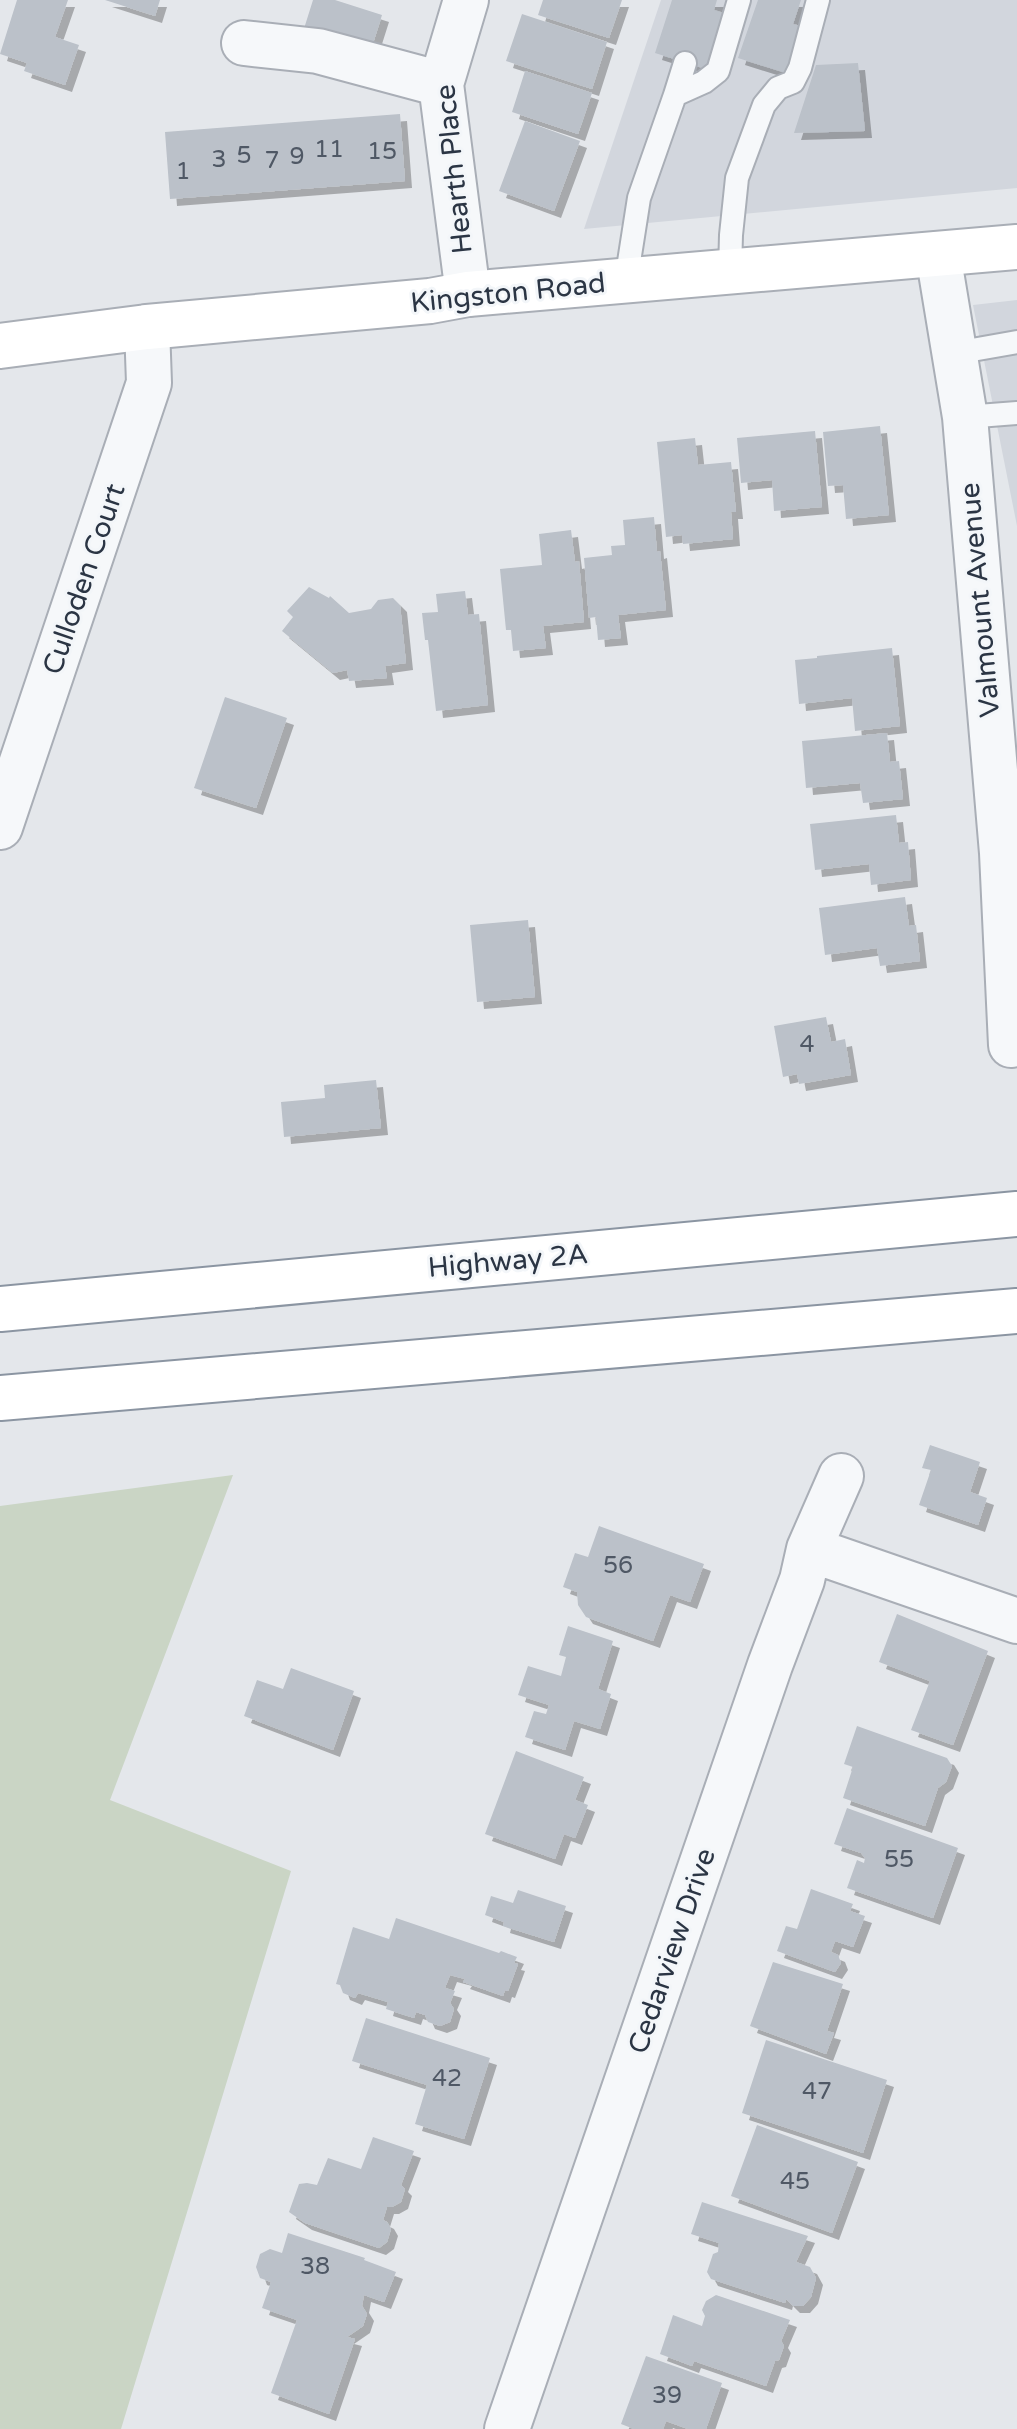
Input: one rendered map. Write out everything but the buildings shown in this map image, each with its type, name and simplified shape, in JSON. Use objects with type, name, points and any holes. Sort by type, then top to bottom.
[{"type":"main road","name":"Kingston Road","points":[[0,346],[147,327],[430,301],[468,294],[1017,247]]},
{"type":"main road","name":"Highway 2A","points":[[0,1309],[1017,1214]]},
{"type":"main road","points":[[0,1398],[1017,1311]]},
{"type":"street","name":"Hearth Place","points":[[466,0],[441,84],[468,294]]},
{"type":"street","points":[[244,43],[318,51],[441,84]]},
{"type":"street","name":"Valmount Avenue","points":[[938,254],[965,417],[1002,853],[1011,1045]]},
{"type":"street","name":"Culloden Court","points":[[0,827],[149,383],[147,327]]},
{"type":"street","name":"Cedarview Drive","points":[[507,2429],[802,1580],[809,1549],[841,1476]]},
{"type":"street","points":[[809,1549],[1017,1621]]},
{"type":"lane","points":[[675,95],[704,82],[718,71],[739,0]]},
{"type":"lane","points":[[730,272],[737,178],[764,105],[778,88],[793,82],[800,68],[818,0]]},
{"type":"lane","points":[[626,281],[639,198],[685,63]]},
{"type":"lane","points":[[955,353],[1017,342]]},
{"type":"lane","points":[[965,417],[1017,413]]},
{"type":"shaded area","points":[[661,0],[1017,0],[1017,188],[584,229]]},
{"type":"shaded area","points":[[1017,300],[1017,526],[973,305]]},
{"type":"green space","points":[[233,1475],[110,1800],[291,1871],[121,2429],[0,2429],[0,1506]]}]
